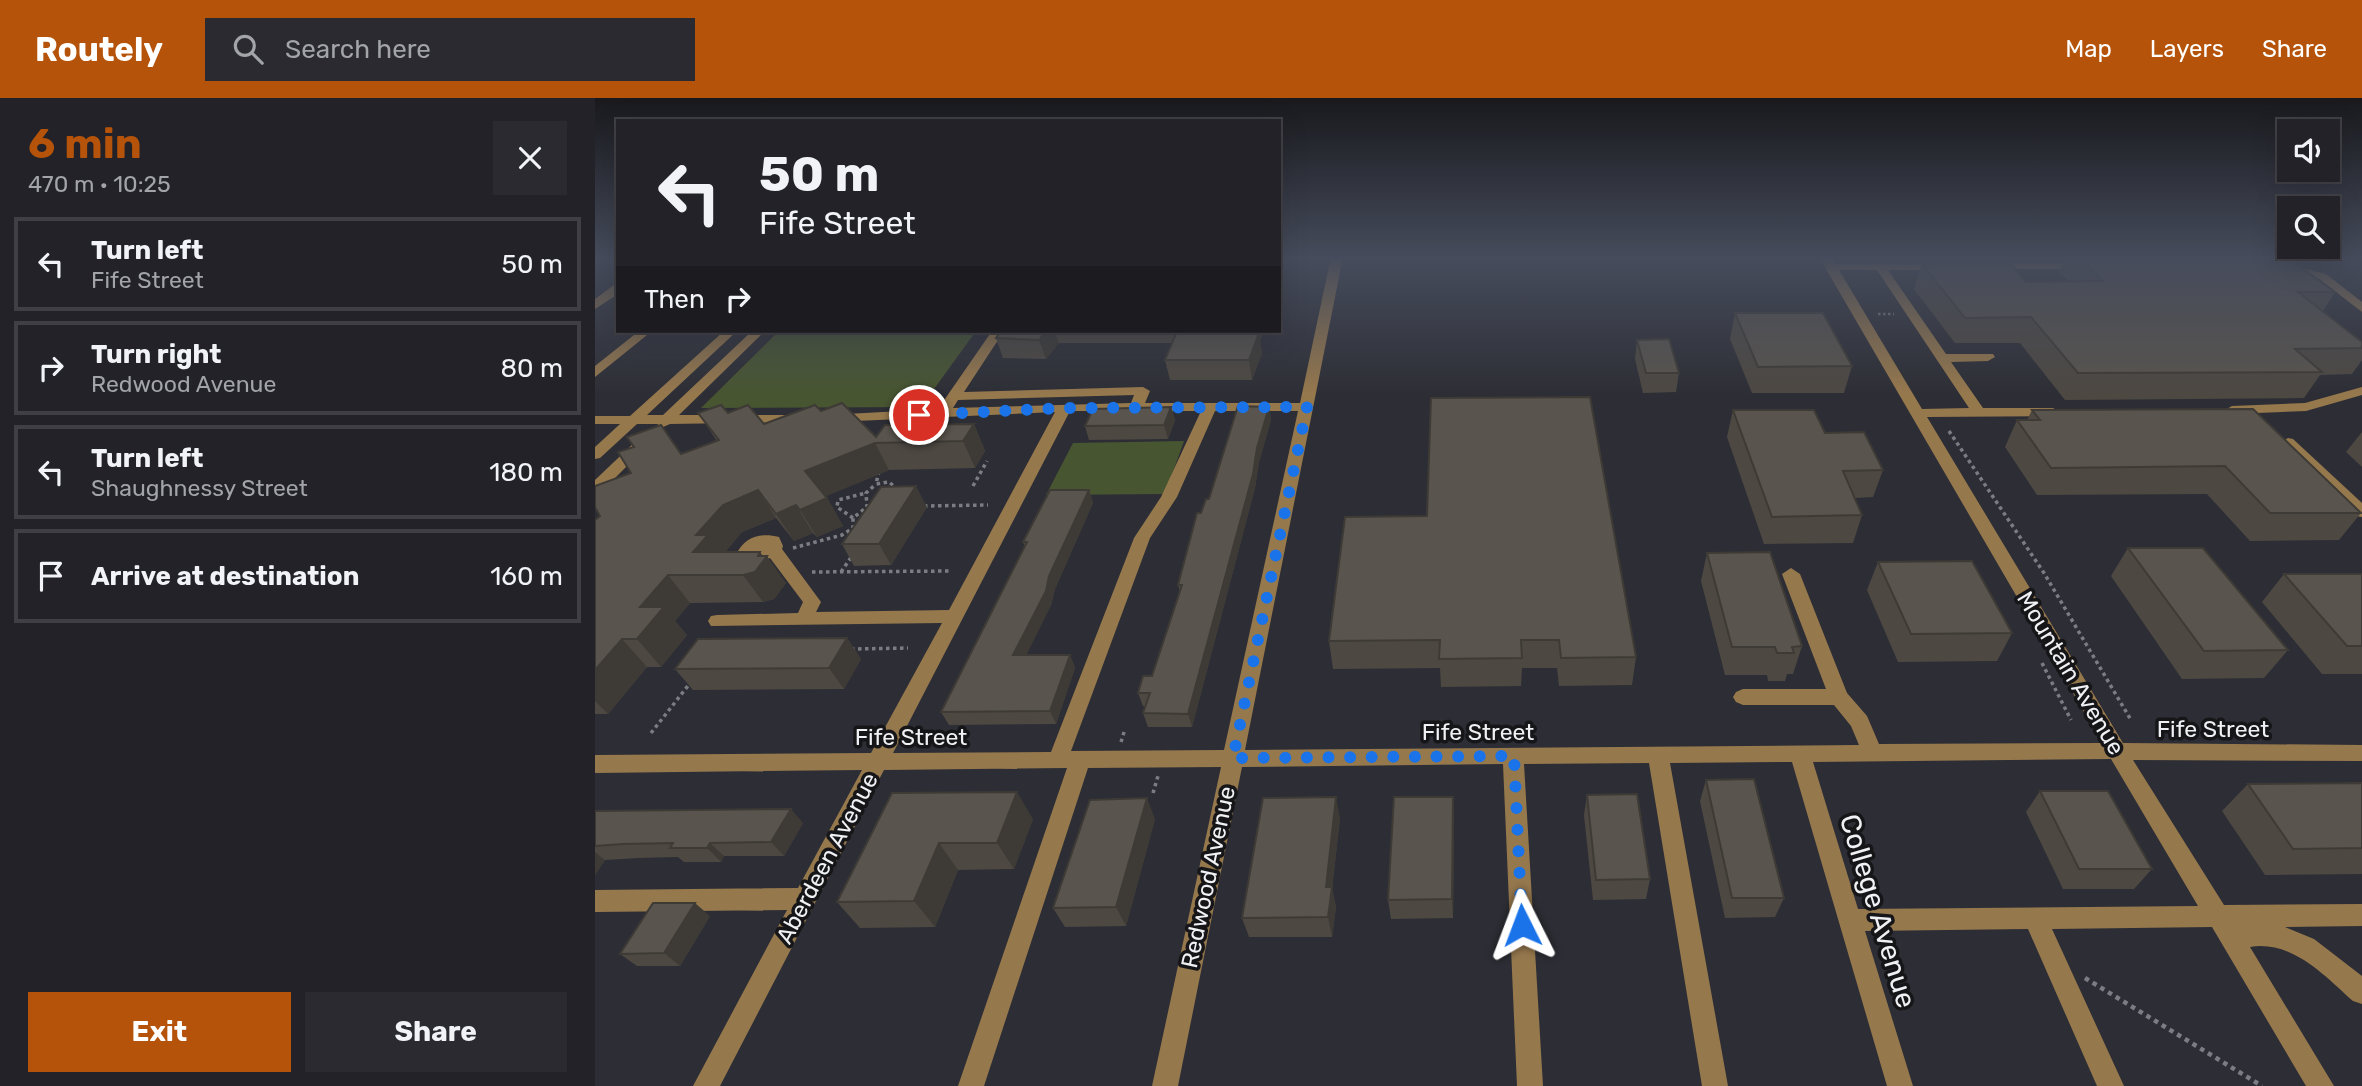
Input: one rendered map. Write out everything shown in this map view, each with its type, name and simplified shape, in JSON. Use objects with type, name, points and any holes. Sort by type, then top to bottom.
[{"type":"street","name":"Redwood Avenue","points":[[1165,1086],[1328,303]]},
{"type":"street","name":"Mountain Avenue","points":[[1853,303],[2119,754],[2321,1086]]},
{"type":"street","points":[[1904,303],[1979,412]]},
{"type":"street","points":[[595,373],[644,333]]},
{"type":"street","points":[[595,456],[729,333]]},
{"type":"street","points":[[595,489],[757,333]]},
{"type":"street","points":[[942,414],[997,333]]},
{"type":"street","points":[[1942,358],[1988,358]]},
{"type":"street","points":[[954,396],[1143,391],[1136,407]]},
{"type":"street","points":[[2220,411],[2305,407],[2362,391]]},
{"type":"street","points":[[971,1086],[1069,760],[1142,538],[1169,497],[1210,407]]},
{"type":"street","points":[[595,420],[942,414],[1065,408],[1307,407]]},
{"type":"street","name":"Aberdeen Avenue","points":[[706,1086],[1065,408]]},
{"type":"street","points":[[1918,413],[2073,412]]},
{"type":"street","points":[[2288,442],[2362,512]]},
{"type":"street","points":[[773,549],[812,602],[804,619]]},
{"type":"street","points":[[1791,574],[1839,697],[1860,722],[1872,753]]},
{"type":"street","points":[[717,621],[955,616]]},
{"type":"street","points":[[1743,697],[1839,697]]},
{"type":"street","name":"Fife Street","points":[[595,764],[1872,753],[2362,753]]},
{"type":"street","name":"College Avenue","points":[[1800,754],[1900,1086]]},
{"type":"street","points":[[1658,755],[1715,1086]]},
{"type":"street","points":[[1514,756],[1529,1086]]},
{"type":"street","points":[[595,901],[805,899]]},
{"type":"street","points":[[1850,920],[2362,915]]},
{"type":"street","points":[[2036,920],[2111,1086]]},
{"type":"street","points":[[2232,939],[2264,933],[2291,939],[2316,954],[2362,992]]},
{"type":"path","points":[[1881,325],[1874,314],[1912,314]]},
{"type":"path","points":[[1935,412],[2044,573],[2131,720]]},
{"type":"path","points":[[973,486],[987,461]]},
{"type":"path","points":[[876,484],[877,474],[882,467]]},
{"type":"path","points":[[853,518],[843,514],[837,507],[838,500],[866,493],[876,484],[889,482],[898,494]]},
{"type":"path","points":[[866,493],[867,507]]},
{"type":"path","points":[[915,506],[988,505]]},
{"type":"path","points":[[853,518],[867,507],[876,507]]},
{"type":"path","points":[[794,558],[788,551],[806,543],[842,535],[853,528],[853,518]]},
{"type":"path","points":[[841,572],[856,550]]},
{"type":"path","points":[[815,582],[806,572],[952,571]]},
{"type":"path","points":[[839,649],[908,648]]},
{"type":"path","points":[[651,733],[692,681]]},
{"type":"path","points":[[1120,744],[1125,729]]},
{"type":"path","points":[[1153,793],[1158,774]]},
{"type":"path","points":[[2053,959],[2262,1086]]},
{"type":"green space","points":[[777,333],[975,333],[921,407],[701,408]]},
{"type":"green space","points":[[1184,441],[1165,494],[1046,495],[1073,443]]},
{"type":"building","points":[[1953,303],[2312,303],[2362,342],[2362,348],[2295,349],[2322,372],[2078,373],[2031,317],[1965,318]]},
{"type":"building","points":[[1735,313],[1823,313],[1852,366],[1758,367]]},
{"type":"building","points":[[1000,333],[1044,333],[1039,340],[996,338]]},
{"type":"building","points":[[1176,333],[1259,333],[1249,360],[1165,360]]},
{"type":"building","points":[[1669,339],[1679,373],[1646,373],[1637,340]]},
{"type":"building","points":[[1590,397],[1636,657],[1561,658],[1559,640],[1521,640],[1522,658],[1439,659],[1440,640],[1329,641],[1345,517],[1427,516],[1431,398]]},
{"type":"building","points":[[842,403],[876,437],[885,425],[974,424],[963,441],[875,443],[805,471],[827,498],[800,510],[796,505],[776,514],[758,490],[723,505],[696,535],[708,535],[693,552],[760,552],[758,556],[767,556],[755,572],[743,575],[668,575],[640,607],[664,607],[637,639],[622,639],[595,670],[595,520],[600,516],[595,507],[595,486],[631,473],[618,452],[634,447],[627,437],[661,425],[681,454],[719,440],[698,413],[721,405],[728,413],[748,405],[764,424],[815,405],[821,411]]},
{"type":"building","points":[[1238,406],[1269,407],[1188,714],[1143,713],[1150,693],[1138,693],[1143,676],[1152,676],[1182,585],[1178,585],[1197,513],[1201,513],[1206,499],[1209,499]]},
{"type":"building","points":[[1171,407],[1164,425],[1085,426],[1093,409]]},
{"type":"building","points":[[2253,409],[2361,513],[2270,513],[2225,466],[2051,468],[2017,420],[2040,420],[2032,410]]},
{"type":"building","points":[[1733,410],[1814,410],[1825,433],[1864,432],[1883,470],[1843,471],[1862,515],[1772,517]]},
{"type":"building","points":[[916,486],[879,544],[842,544],[881,487]]},
{"type":"building","points":[[1050,490],[1089,490],[1049,576],[1046,591],[1013,655],[1070,655],[1050,711],[941,712],[1027,542],[1023,542]]},
{"type":"building","points":[[2128,548],[2203,548],[2288,650],[2204,651]]},
{"type":"building","points":[[1770,552],[1802,646],[1792,647],[1794,653],[1777,653],[1775,647],[1732,647],[1707,553]]},
{"type":"building","points":[[1972,561],[2012,633],[1911,634],[1878,562]]},
{"type":"building","points":[[2284,574],[2362,574],[2362,646],[2347,646]]},
{"type":"building","points":[[847,638],[829,668],[675,669],[698,639]]},
{"type":"building","points":[[1754,779],[1784,898],[1732,898],[1706,780]]},
{"type":"building","points":[[2362,783],[2362,848],[2293,849],[2248,784]]},
{"type":"building","points":[[2040,791],[2108,791],[2152,869],[2079,869]]},
{"type":"building","points":[[1017,792],[997,843],[939,843],[914,901],[837,902],[892,793]]},
{"type":"building","points":[[1637,794],[1650,879],[1596,880],[1587,795]]},
{"type":"building","points":[[1336,797],[1326,887],[1332,887],[1328,917],[1242,918],[1263,798]]},
{"type":"building","points":[[1394,797],[1453,797],[1452,899],[1388,900]]},
{"type":"building","points":[[1147,798],[1116,907],[1053,908],[1090,800]]},
{"type":"building","points":[[791,809],[771,842],[710,843],[707,848],[670,848],[673,843],[595,846],[595,811]]},
{"type":"building","points":[[653,903],[695,903],[664,953],[620,954]]},
{"type":"route","points":[[919,415],[1065,408],[1307,407],[1233,758],[1514,756],[1522,925]]}]
